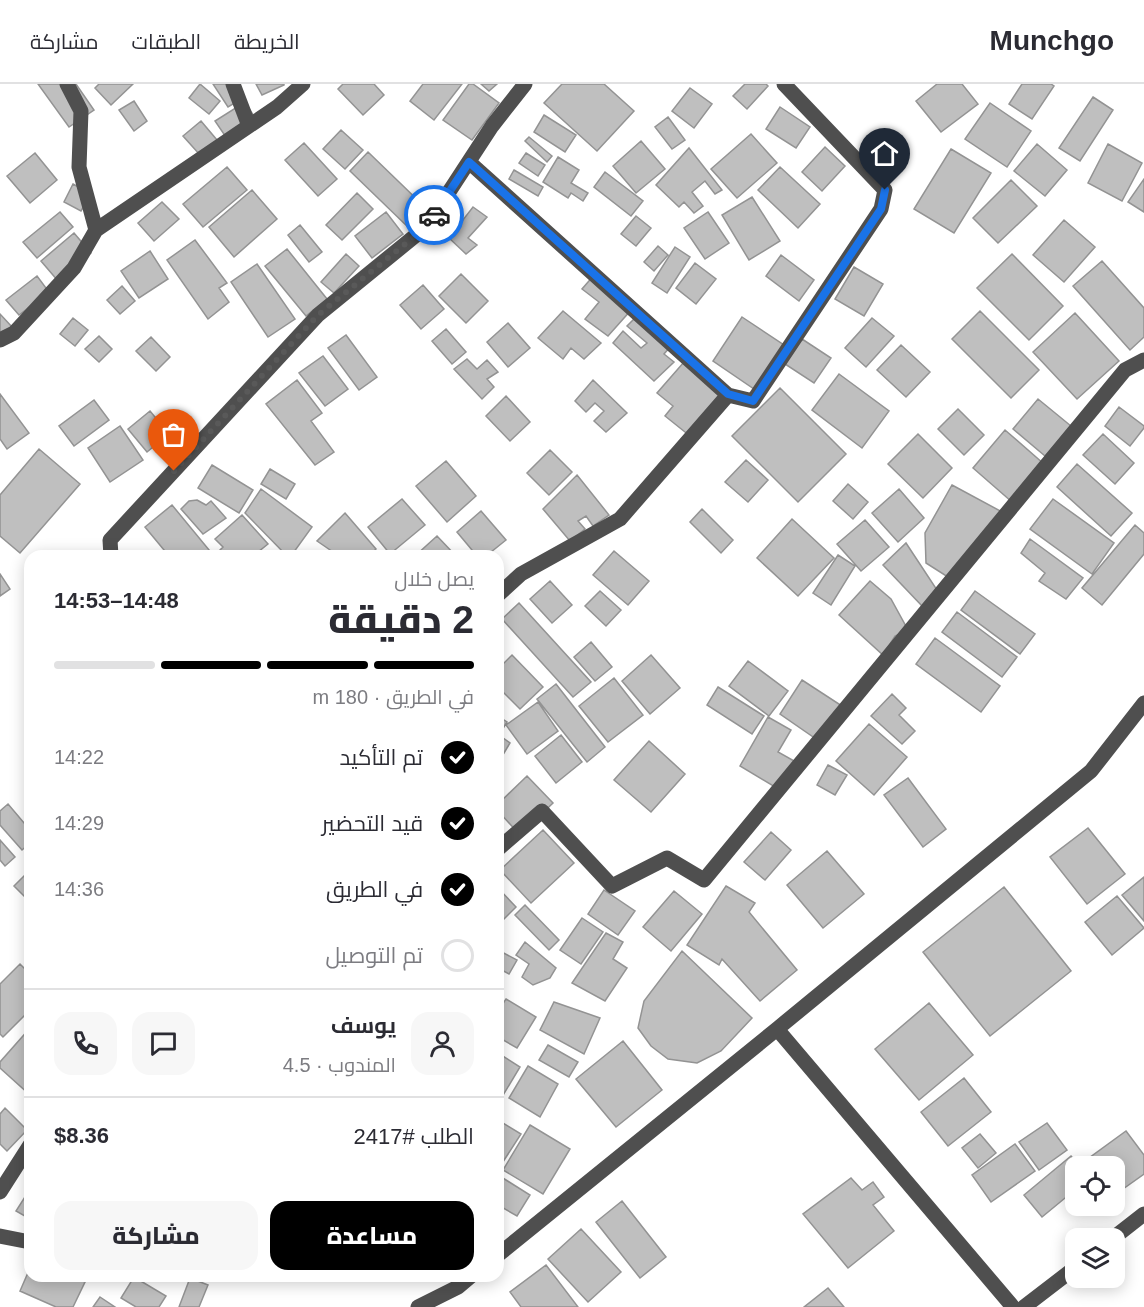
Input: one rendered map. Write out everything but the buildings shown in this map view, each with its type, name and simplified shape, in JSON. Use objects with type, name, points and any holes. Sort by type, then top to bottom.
[{"type":"street","points":[[67,84],[81,111],[79,167],[96,230]]},
{"type":"street","points":[[233,84],[249,126]]},
{"type":"street","points":[[0,340],[14,333],[74,268],[96,230],[276,107],[303,84]]},
{"type":"street","points":[[111,550],[110,540],[318,315],[426,227],[492,126],[525,84]]},
{"type":"street","points":[[469,162],[728,394],[753,401],[881,209],[885,190],[784,84]]},
{"type":"street","points":[[504,844],[542,811],[612,886],[667,858],[704,880],[1125,370],[1144,360]]},
{"type":"street","points":[[504,590],[521,574],[620,519],[728,394]]},
{"type":"street","points":[[504,1250],[1091,771],[1144,703]]},
{"type":"street","points":[[777,1029],[1013,1307]]},
{"type":"street","points":[[0,1192],[24,1154]]},
{"type":"street","points":[[1125,1229],[1144,1214]]},
{"type":"street","points":[[0,1236],[24,1241]]},
{"type":"street","points":[[1024,1307],[1065,1275]]},
{"type":"street","points":[[418,1307],[464,1282]]},
{"type":"way so far","points":[[174,471],[318,315],[426,227],[434,215]]},
{"type":"route","points":[[434,215],[469,162],[728,394],[753,401],[881,209],[885,190]]}]
